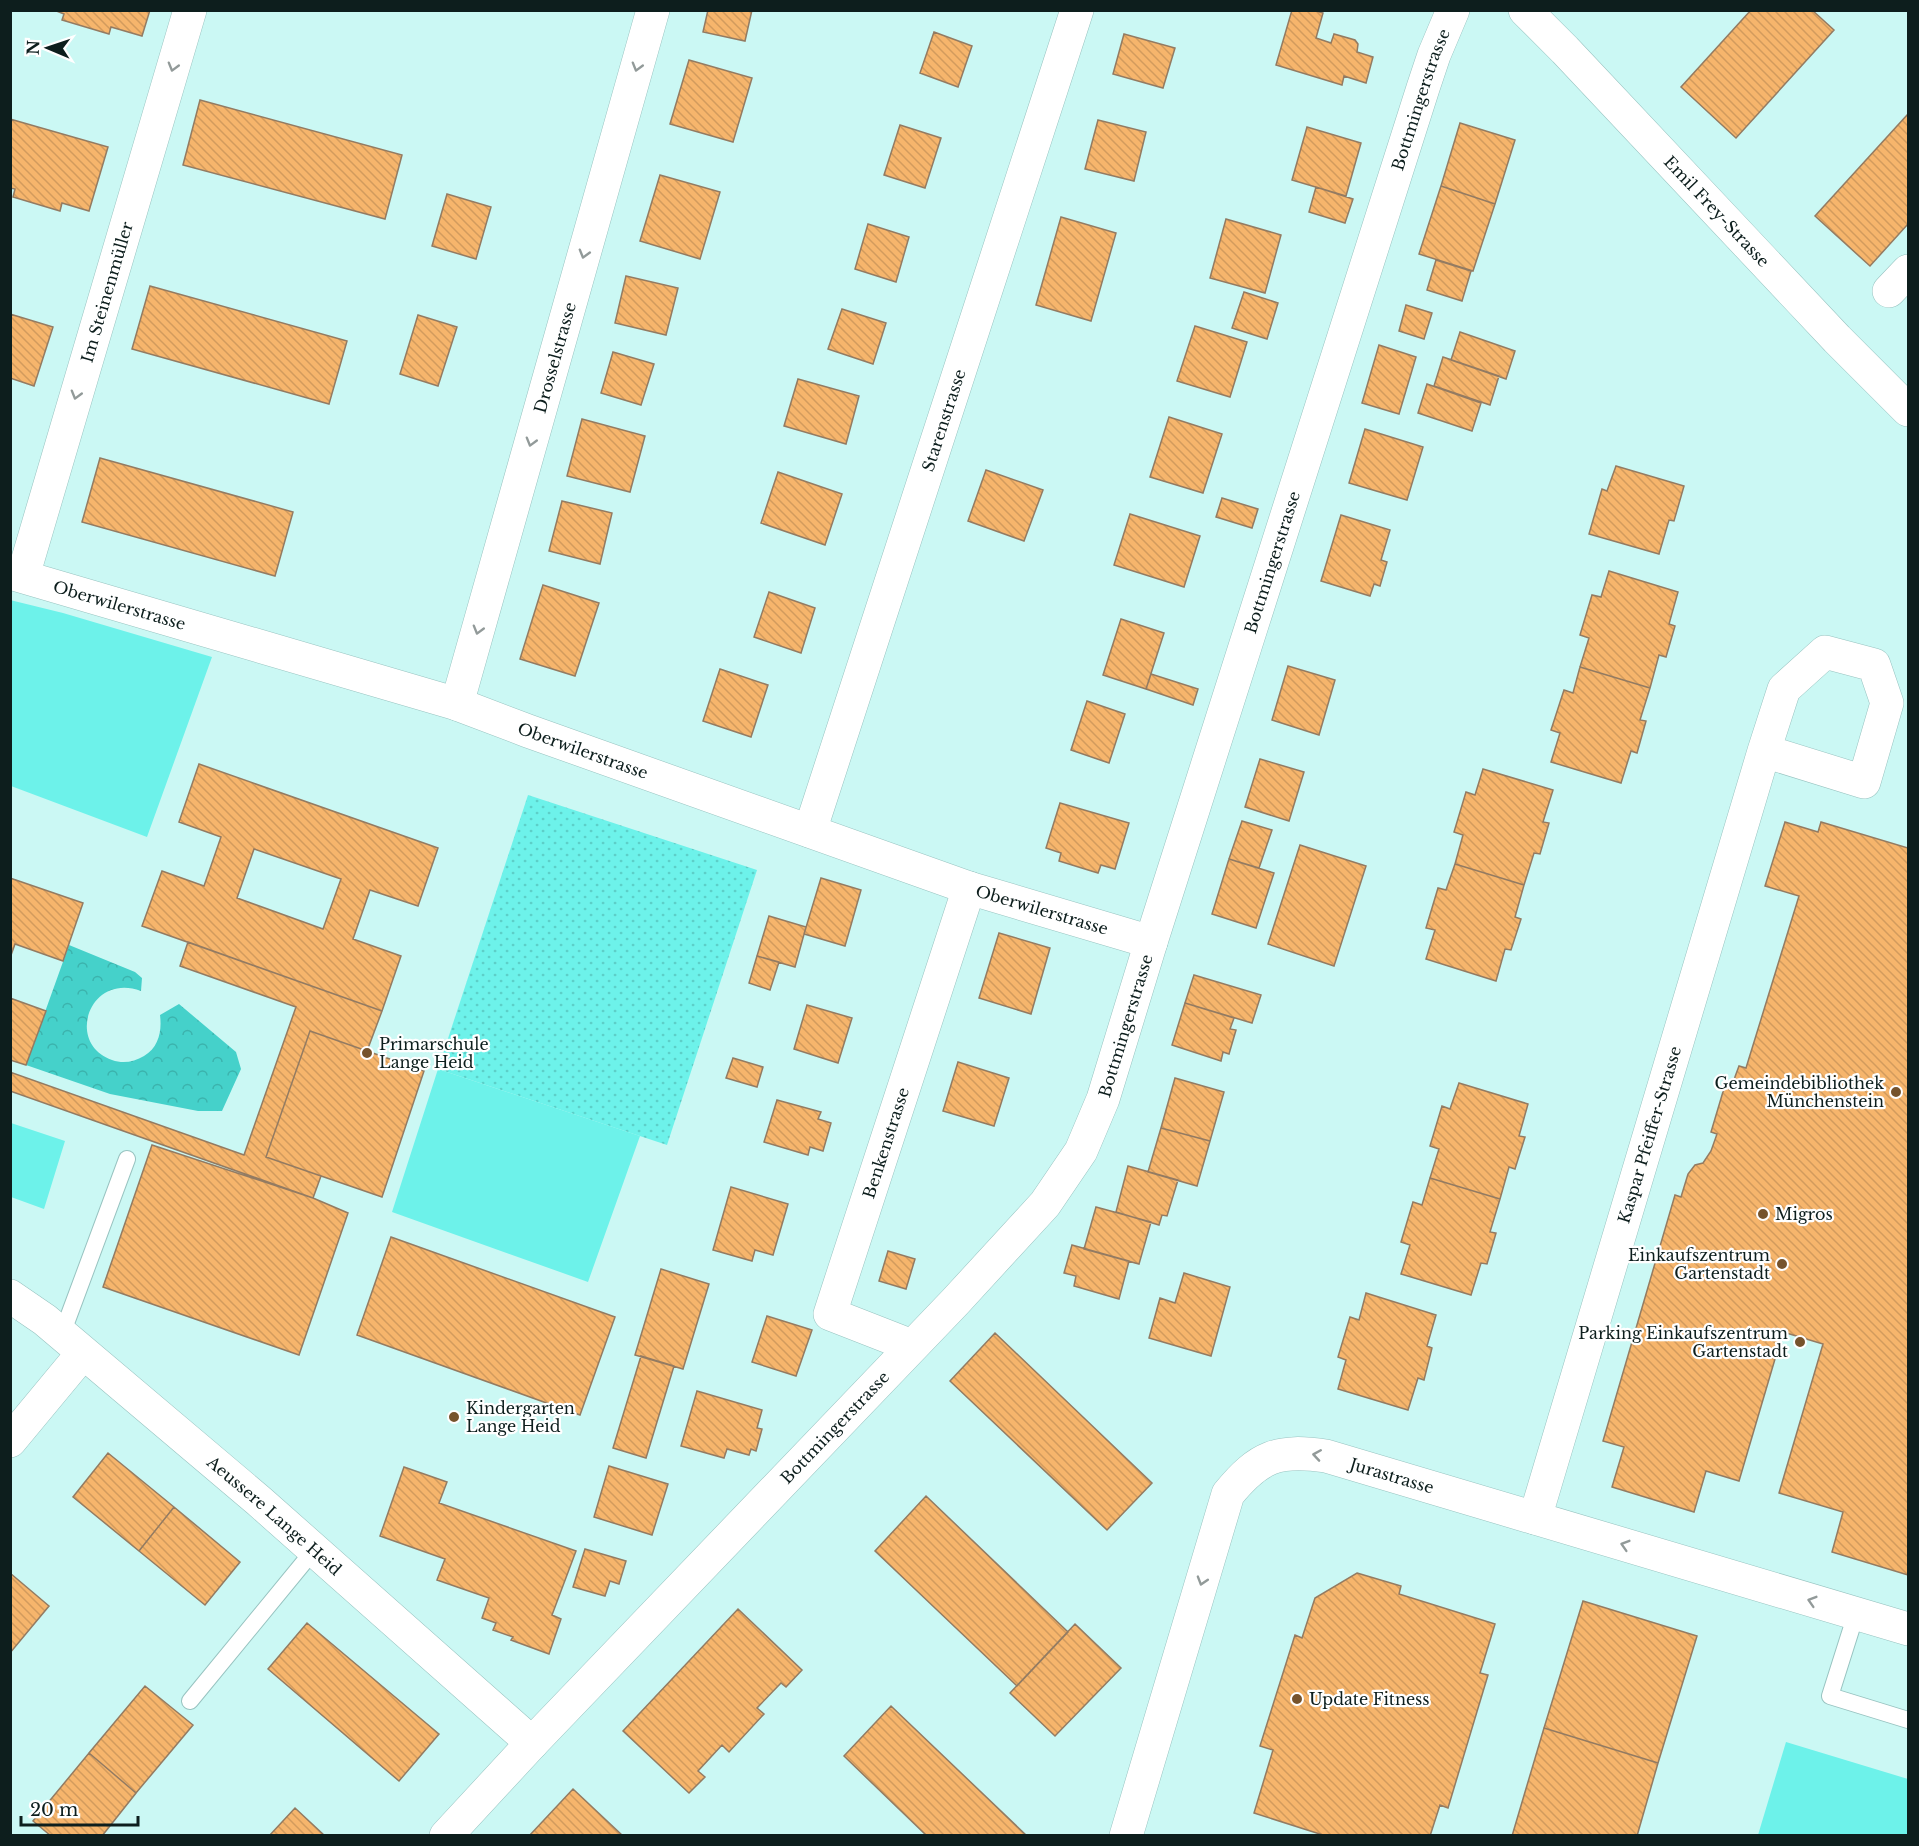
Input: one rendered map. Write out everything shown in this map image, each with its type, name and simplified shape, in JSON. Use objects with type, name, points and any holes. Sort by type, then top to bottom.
[{"type":"street","name":"Im Steinenmüller","points":[[17,574],[190,10]]},
{"type":"street","name":"Drosselstrasse","points":[[457,704],[653,10]]},
{"type":"street","name":"Starenstrasse","points":[[810,831],[1077,10]]},
{"type":"street","name":"Bottmingerstrasse","points":[[446,1836],[532,1743],[912,1347],[1045,1204],[1081,1150],[1103,1100],[1426,77],[1453,10]]},
{"type":"street","name":"Emil Frey-Strasse","points":[[1525,10],[1837,339],[1908,410]]},
{"type":"street","name":"Oberwilerstrasse","points":[[17,574],[457,704],[969,888],[1151,942]]},
{"type":"street","name":"Kaspar Pfeiffer-Strasse","points":[[1535,1518],[1764,751]]},
{"type":"street","name":"Benkenstrasse","points":[[912,1347],[830,1314],[969,888]]},
{"type":"street","name":"Aeussere Lange Heid","points":[[10,1296],[45,1320],[251,1494],[532,1743]]},
{"type":"street","points":[[10,1441],[73,1344]]},
{"type":"street","name":"Jurastrasse","points":[[1126,1836],[1228,1494],[1244,1474],[1264,1460],[1286,1454],[1306,1453],[1326,1456],[1908,1629]]},
{"type":"lane","points":[[73,1344],[127,1159]]},
{"type":"lane","points":[[190,1701],[314,1550]]},
{"type":"lane","points":[[1856,1614],[1830,1696],[1908,1720]]},
{"type":"shaded area","points":[[10,600],[63,613],[212,657],[147,837],[11,786]]},
{"type":"shaded area","points":[[528,795],[757,870],[667,1145],[438,1069]]},
{"type":"shaded area","points":[[438,1069],[640,1136],[588,1282],[392,1212]]},
{"type":"shaded area","points":[[11,1123],[65,1141],[44,1209],[11,1197]]},
{"type":"shaded area","points":[[1786,1742],[1908,1779],[1908,1835],[1758,1835]]},
{"type":"green space","points":[[69,945],[135,972],[142,978],[141,991],[123,988],[108,992],[97,1000],[89,1012],[87,1026],[89,1040],[98,1052],[120,1062],[132,1061],[144,1056],[153,1048],[158,1038],[160,1015],[179,1004],[236,1052],[241,1069],[222,1111],[198,1111],[110,1094],[26,1065]]},
{"type":"building","points":[[54,10],[150,10],[142,36],[111,27],[109,34],[62,20],[64,14]]},
{"type":"building","points":[[708,10],[752,10],[745,41],[703,32]]},
{"type":"building","points":[[1292,10],[1313,10],[1323,13],[1316,38],[1331,43],[1334,34],[1355,40],[1358,44],[1357,52],[1373,57],[1366,83],[1344,76],[1342,85],[1276,65]]},
{"type":"building","points":[[1751,10],[1812,10],[1834,30],[1736,138],[1681,87]]},
{"type":"building","points":[[934,32],[972,46],[958,87],[920,73]]},
{"type":"building","points":[[1124,34],[1175,48],[1163,88],[1113,74]]},
{"type":"building","points":[[689,60],[752,78],[733,142],[670,124]]},
{"type":"building","points":[[200,100],[402,155],[385,219],[183,165]]},
{"type":"building","points":[[1908,114],[1908,224],[1870,266],[1815,216]]},
{"type":"building","points":[[10,119],[108,147],[89,211],[62,203],[60,211],[13,197],[15,189],[10,188]]},
{"type":"building","points":[[1098,120],[1146,132],[1134,181],[1085,169]]},
{"type":"building","points":[[1460,123],[1515,140],[1495,204],[1441,186]]},
{"type":"building","points":[[900,125],[941,138],[925,188],[884,175]]},
{"type":"building","points":[[1307,127],[1361,143],[1346,196],[1292,180]]},
{"type":"building","points":[[660,175],[720,192],[700,259],[640,241]]},
{"type":"building","points":[[1441,186],[1495,204],[1473,271],[1419,254]]},
{"type":"building","points":[[1316,187],[1353,199],[1345,223],[1309,212]]},
{"type":"building","points":[[447,194],[491,207],[476,259],[432,246]]},
{"type":"building","points":[[1061,217],[1116,233],[1091,321],[1036,305]]},
{"type":"building","points":[[1226,219],[1281,235],[1265,293],[1210,278]]},
{"type":"building","points":[[868,224],[909,237],[896,282],[855,269]]},
{"type":"building","points":[[1436,260],[1471,271],[1462,301],[1427,290]]},
{"type":"building","points":[[626,276],[678,288],[666,335],[615,323]]},
{"type":"building","points":[[150,286],[347,341],[329,404],[132,349]]},
{"type":"building","points":[[1244,292],[1278,303],[1267,339],[1232,328]]},
{"type":"building","points":[[1406,305],[1432,313],[1424,339],[1399,331]]},
{"type":"building","points":[[842,309],[886,323],[873,364],[828,349]]},
{"type":"building","points":[[10,314],[53,327],[34,386],[10,378]]},
{"type":"building","points":[[418,315],[457,327],[438,386],[400,374]]},
{"type":"building","points":[[1195,326],[1247,342],[1230,397],[1177,381]]},
{"type":"building","points":[[1460,332],[1515,351],[1506,379],[1451,360]]},
{"type":"building","points":[[1379,345],[1416,357],[1399,414],[1362,403]]},
{"type":"building","points":[[613,352],[654,364],[641,405],[601,393]]},
{"type":"building","points":[[1443,357],[1499,376],[1490,405],[1434,386]]},
{"type":"building","points":[[798,379],[859,396],[846,444],[784,426]]},
{"type":"building","points":[[1427,384],[1481,403],[1472,431],[1418,413]]},
{"type":"building","points":[[1169,417],[1222,434],[1203,493],[1150,477]]},
{"type":"building","points":[[582,419],[645,436],[630,492],[567,476]]},
{"type":"building","points":[[1365,429],[1423,447],[1407,500],[1349,483]]},
{"type":"building","points":[[100,458],[293,512],[275,576],[82,522]]},
{"type":"building","points":[[1616,466],[1684,486],[1674,521],[1669,520],[1659,554],[1589,534],[1602,489],[1607,491]]},
{"type":"building","points":[[986,470],[1043,490],[1024,541],[968,521]]},
{"type":"building","points":[[778,472],[842,494],[825,545],[761,523]]},
{"type":"building","points":[[1222,498],[1258,509],[1252,528],[1216,517]]},
{"type":"building","points":[[562,501],[612,513],[600,564],[549,551]]},
{"type":"building","points":[[1130,514],[1200,536],[1184,587],[1114,565]]},
{"type":"building","points":[[1341,515],[1390,530],[1381,560],[1387,562],[1380,586],[1374,584],[1370,596],[1321,581]]},
{"type":"building","points":[[1609,571],[1678,592],[1669,624],[1675,626],[1666,657],[1659,655],[1650,688],[1580,667],[1589,638],[1580,635],[1592,595],[1601,597]]},
{"type":"building","points":[[543,585],[599,603],[575,676],[520,659]]},
{"type":"building","points":[[769,592],[815,608],[801,653],[754,637]]},
{"type":"building","points":[[1121,619],[1164,633],[1146,689],[1103,675]]},
{"type":"building","points":[[1288,666],[1335,680],[1319,735],[1272,720]]},
{"type":"building","points":[[1580,667],[1650,688],[1640,720],[1646,721],[1637,753],[1631,751],[1621,783],[1551,762],[1560,733],[1551,730],[1564,690],[1573,693]]},
{"type":"building","points":[[720,669],[768,685],[751,737],[703,721]]},
{"type":"building","points":[[1151,674],[1198,689],[1193,705],[1146,689]]},
{"type":"building","points":[[1087,701],[1125,714],[1109,763],[1071,750]]},
{"type":"building","points":[[1260,759],[1304,772],[1289,821],[1245,807]]},
{"type":"building","points":[[199,764],[438,848],[418,906],[370,890],[353,939],[401,956],[382,1011],[142,926],[162,871],[204,886],[221,837],[179,822]],"holes":[[[254,849],[341,879],[323,929],[237,898]]]},
{"type":"building","points":[[1483,769],[1553,790],[1543,822],[1549,823],[1540,854],[1534,853],[1524,885],[1455,864],[1463,835],[1454,832],[1466,792],[1475,795]]},
{"type":"building","points":[[1060,803],[1129,823],[1115,869],[1101,865],[1098,873],[1059,861],[1061,853],[1046,848]]},
{"type":"building","points":[[1242,821],[1272,830],[1259,868],[1229,859]]},
{"type":"building","name":"Einkaufszentrum Gartenstadt","points":[[1785,822],[1818,832],[1821,822],[1908,848],[1908,1575],[1832,1552],[1843,1512],[1779,1493],[1823,1344],[1783,1332],[1739,1481],[1706,1471],[1694,1512],[1612,1487],[1624,1447],[1603,1441],[1675,1195],[1681,1197],[1688,1174],[1695,1165],[1703,1163],[1711,1151],[1717,1134],[1711,1132],[1725,1085],[1732,1085],[1739,1066],[1746,1068],[1799,896],[1765,886]]},
{"type":"building","points":[[1300,845],[1366,866],[1334,966],[1268,944]]},
{"type":"building","points":[[1229,859],[1274,873],[1256,928],[1212,914]]},
{"type":"building","points":[[1455,864],[1524,885],[1515,917],[1521,919],[1511,950],[1505,949],[1496,981],[1426,959],[1435,930],[1426,928],[1438,888],[1446,890]]},
{"type":"building","points":[[10,878],[83,903],[63,961],[15,944],[10,958]]},
{"type":"building","points":[[821,878],[861,890],[845,946],[804,934]]},
{"type":"building","points":[[769,916],[806,927],[795,967],[757,956]]},
{"type":"building","points":[[999,933],[1050,948],[1031,1014],[979,998]]},
{"type":"building","points":[[188,942],[382,1011],[367,1051],[310,1031],[266,1157],[321,1176],[313,1198],[10,1091],[10,1072],[244,1155],[296,1007],[180,966]]},
{"type":"building","points":[[757,956],[779,962],[770,990],[749,983]]},
{"type":"building","points":[[1194,975],[1261,995],[1252,1023],[1185,1003]]},
{"type":"building","points":[[10,998],[46,1011],[26,1065],[10,1060]]},
{"type":"building","points":[[1185,1003],[1234,1018],[1230,1029],[1236,1030],[1229,1054],[1223,1052],[1221,1061],[1172,1045]]},
{"type":"building","points":[[807,1005],[852,1018],[838,1063],[794,1049]]},
{"type":"building","points":[[310,1031],[424,1071],[382,1197],[266,1157]]},
{"type":"building","points":[[733,1058],[763,1067],[757,1087],[726,1078]]},
{"type":"building","points":[[958,1062],[1009,1078],[994,1126],[943,1111]]},
{"type":"building","points":[[1175,1078],[1224,1092],[1210,1141],[1161,1128]]},
{"type":"building","points":[[1459,1083],[1528,1104],[1519,1136],[1525,1137],[1515,1169],[1509,1167],[1500,1199],[1430,1178],[1439,1149],[1430,1146],[1442,1106],[1450,1109]]},
{"type":"building","points":[[777,1100],[821,1112],[818,1119],[831,1123],[823,1151],[810,1147],[808,1155],[764,1142]]},
{"type":"building","points":[[1161,1128],[1210,1141],[1197,1186],[1148,1172]]},
{"type":"building","points":[[152,1145],[313,1198],[348,1213],[299,1355],[103,1287]]},
{"type":"building","points":[[1128,1166],[1178,1180],[1167,1216],[1162,1215],[1159,1225],[1116,1212]]},
{"type":"building","points":[[1430,1178],[1500,1199],[1490,1232],[1496,1233],[1487,1264],[1481,1263],[1471,1295],[1401,1274],[1410,1245],[1401,1242],[1413,1202],[1422,1205]]},
{"type":"building","points":[[731,1187],[788,1204],[773,1255],[755,1250],[752,1261],[713,1250]]},
{"type":"building","points":[[1096,1207],[1151,1222],[1139,1264],[1084,1249]]},
{"type":"building","points":[[391,1237],[615,1317],[580,1415],[357,1335]]},
{"type":"building","points":[[1072,1245],[1129,1261],[1119,1299],[1074,1286],[1076,1276],[1064,1273]]},
{"type":"building","points":[[888,1251],[915,1259],[906,1289],[879,1281]]},
{"type":"building","points":[[661,1269],[709,1284],[683,1369],[635,1355]]},
{"type":"building","points":[[1184,1273],[1230,1287],[1211,1356],[1149,1338],[1160,1298],[1175,1303]]},
{"type":"building","points":[[1366,1293],[1436,1315],[1427,1346],[1432,1348],[1424,1380],[1418,1378],[1408,1410],[1338,1389],[1346,1360],[1338,1357],[1350,1317],[1359,1320]]},
{"type":"building","points":[[767,1316],[812,1330],[796,1376],[752,1362]]},
{"type":"building","points":[[995,1333],[1152,1483],[1107,1530],[950,1381]]},
{"type":"building","points":[[641,1356],[674,1366],[646,1458],[613,1448]]},
{"type":"building","points":[[697,1391],[762,1410],[757,1428],[762,1429],[756,1451],[751,1449],[749,1455],[727,1449],[724,1458],[681,1446]]},
{"type":"building","points":[[108,1453],[174,1507],[139,1551],[73,1497]]},
{"type":"building","points":[[609,1466],[668,1484],[652,1535],[594,1517]]},
{"type":"building","points":[[404,1467],[447,1482],[439,1503],[576,1551],[552,1615],[561,1619],[549,1654],[511,1640],[513,1637],[493,1630],[496,1623],[482,1618],[489,1598],[437,1580],[445,1559],[380,1536]]},
{"type":"building","points":[[926,1496],[1068,1632],[1017,1686],[875,1551]]},
{"type":"building","points":[[174,1507],[240,1562],[205,1605],[139,1551]]},
{"type":"building","points":[[585,1549],[626,1561],[619,1584],[610,1581],[605,1596],[573,1587]]},
{"type":"building","points":[[10,1573],[49,1606],[10,1653]]},
{"type":"building","points":[[1357,1573],[1401,1586],[1399,1594],[1495,1624],[1480,1673],[1488,1675],[1448,1808],[1440,1805],[1430,1836],[1326,1836],[1254,1813],[1273,1750],[1260,1746],[1295,1635],[1302,1638],[1315,1598]]},
{"type":"building","points":[[1583,1601],[1697,1636],[1658,1763],[1544,1728]]},
{"type":"building","points":[[738,1609],[802,1670],[786,1687],[781,1683],[757,1708],[764,1714],[729,1752],[722,1745],[698,1771],[705,1777],[689,1793],[623,1731]]},
{"type":"building","points":[[307,1623],[439,1734],[399,1781],[268,1669]]},
{"type":"building","points":[[1075,1624],[1121,1668],[1055,1736],[1010,1693]]},
{"type":"building","points":[[145,1686],[193,1725],[136,1793],[89,1753]]},
{"type":"building","points":[[891,1706],[1027,1836],[927,1836],[844,1756]]},
{"type":"building","points":[[1544,1728],[1658,1763],[1637,1836],[1512,1836]]},
{"type":"building","points":[[89,1753],[136,1793],[102,1836],[51,1836],[33,1821]]},
{"type":"building","points":[[573,1789],[623,1836],[529,1836]]},
{"type":"building","points":[[295,1808],[325,1836],[269,1836]]},
{"type":"place","name":"Primarschule Lange Heid","points":[[367,1053]]},
{"type":"place","name":"Gemeindebibliothek Münchenstein","points":[[1896,1092]]},
{"type":"place","name":"Migros","points":[[1763,1214]]},
{"type":"place","name":"Einkaufszentrum Gartenstadt","points":[[1782,1264]]},
{"type":"place","name":"Parking Einkaufszentrum Gartenstadt","points":[[1800,1342]]},
{"type":"place","name":"Kindergarten Lange Heid","points":[[454,1417]]},
{"type":"place","name":"Update Fitness","points":[[1297,1699]]}]
